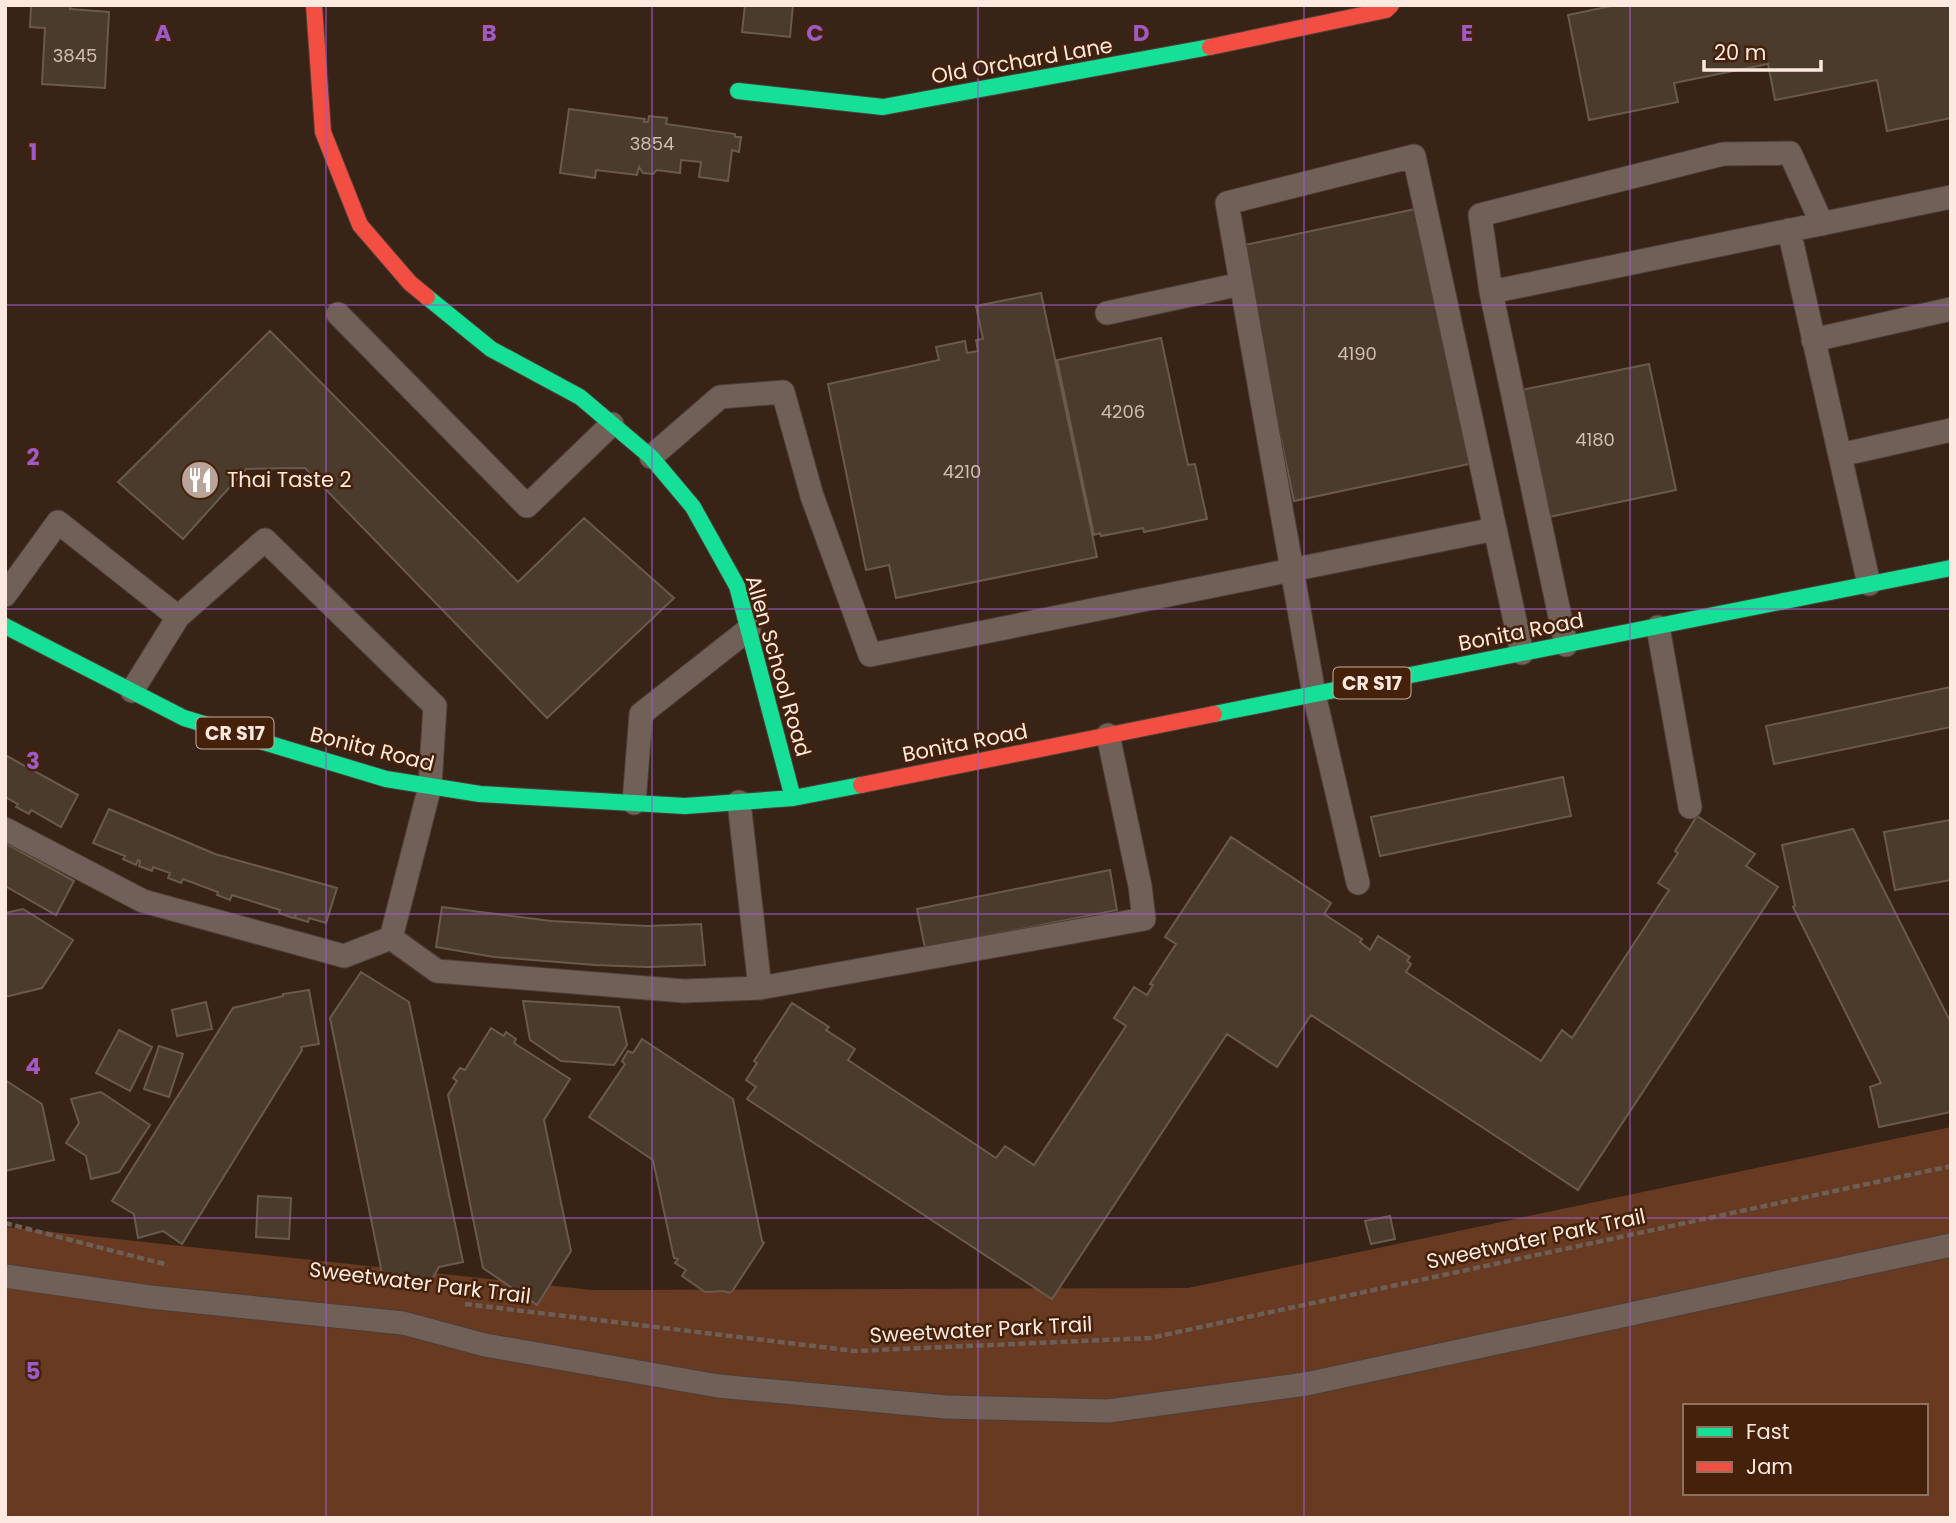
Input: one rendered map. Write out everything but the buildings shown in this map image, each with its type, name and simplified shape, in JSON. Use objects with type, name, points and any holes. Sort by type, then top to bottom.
[{"type":"main road","name":"Allen School Road","points":[[314,5],[323,132],[360,225],[410,283],[491,349],[580,397],[651,457],[693,508],[737,586],[793,798]]},
{"type":"main road","name":"Old Orchard Lane","points":[[738,91],[883,107],[1170,55],[1386,10],[1391,5]]},
{"type":"main road","name":"Bonita Road","points":[[5,626],[184,718],[386,779],[480,794],[685,806],[793,798],[1951,568]]},
{"type":"lane","points":[[1566,645],[1491,292],[1480,215],[1723,154],[1790,153],[1822,224]]},
{"type":"lane","points":[[1358,883],[1314,694],[1227,203],[1414,156],[1522,653]]},
{"type":"lane","points":[[1491,292],[1951,197]]},
{"type":"lane","points":[[1789,230],[1869,584]]},
{"type":"lane","points":[[1107,313],[1241,284]]},
{"type":"lane","points":[[1814,340],[1951,309]]},
{"type":"lane","points":[[338,314],[527,506],[612,424]]},
{"type":"lane","points":[[651,457],[720,397],[783,392],[812,496],[870,655],[1495,529]]},
{"type":"lane","points":[[1840,455],[1951,430]]},
{"type":"lane","points":[[5,594],[58,522],[178,617]]},
{"type":"lane","points":[[132,691],[178,617],[265,540],[435,706],[430,786],[391,938]]},
{"type":"lane","points":[[1658,627],[1690,807]]},
{"type":"lane","points":[[634,803],[641,714],[749,629]]},
{"type":"lane","points":[[391,938],[437,971],[684,991],[760,988],[1144,919],[1140,886],[1108,735]]},
{"type":"lane","points":[[739,802],[760,988]]},
{"type":"lane","points":[[5,830],[143,901],[344,956],[391,938]]},
{"type":"lane","points":[[5,1276],[150,1297],[403,1324],[485,1345],[718,1386],[946,1407],[1108,1411],[1306,1384],[1951,1245]]},
{"type":"path","name":"Sweetwater Park Trail","points":[[457,1303],[855,1351],[1150,1338],[1951,1166]]},
{"type":"path","points":[[5,1223],[171,1265]]},
{"type":"shaded area","points":[[1951,1127],[1951,1518],[5,1518],[5,1227],[592,1290],[1188,1288]]},
{"type":"traffic: fast","points":[[738,91],[883,107],[1210,47]]},
{"type":"traffic: fast","points":[[427,297],[491,349],[580,397],[651,457],[693,507],[737,586],[793,798]]},
{"type":"traffic: fast","points":[[1214,714],[1951,568]]},
{"type":"traffic: fast","points":[[5,626],[184,718],[386,779],[480,794],[685,806],[793,798],[861,785]]},
{"type":"traffic: jam","points":[[314,5],[323,132],[360,225],[410,283],[427,297]]},
{"type":"traffic: jam","points":[[1210,47],[1386,10],[1391,5]]},
{"type":"traffic: jam","points":[[861,785],[1214,714]]},
{"type":"place","name":"Thai Taste 2","points":[[200,480]]}]
